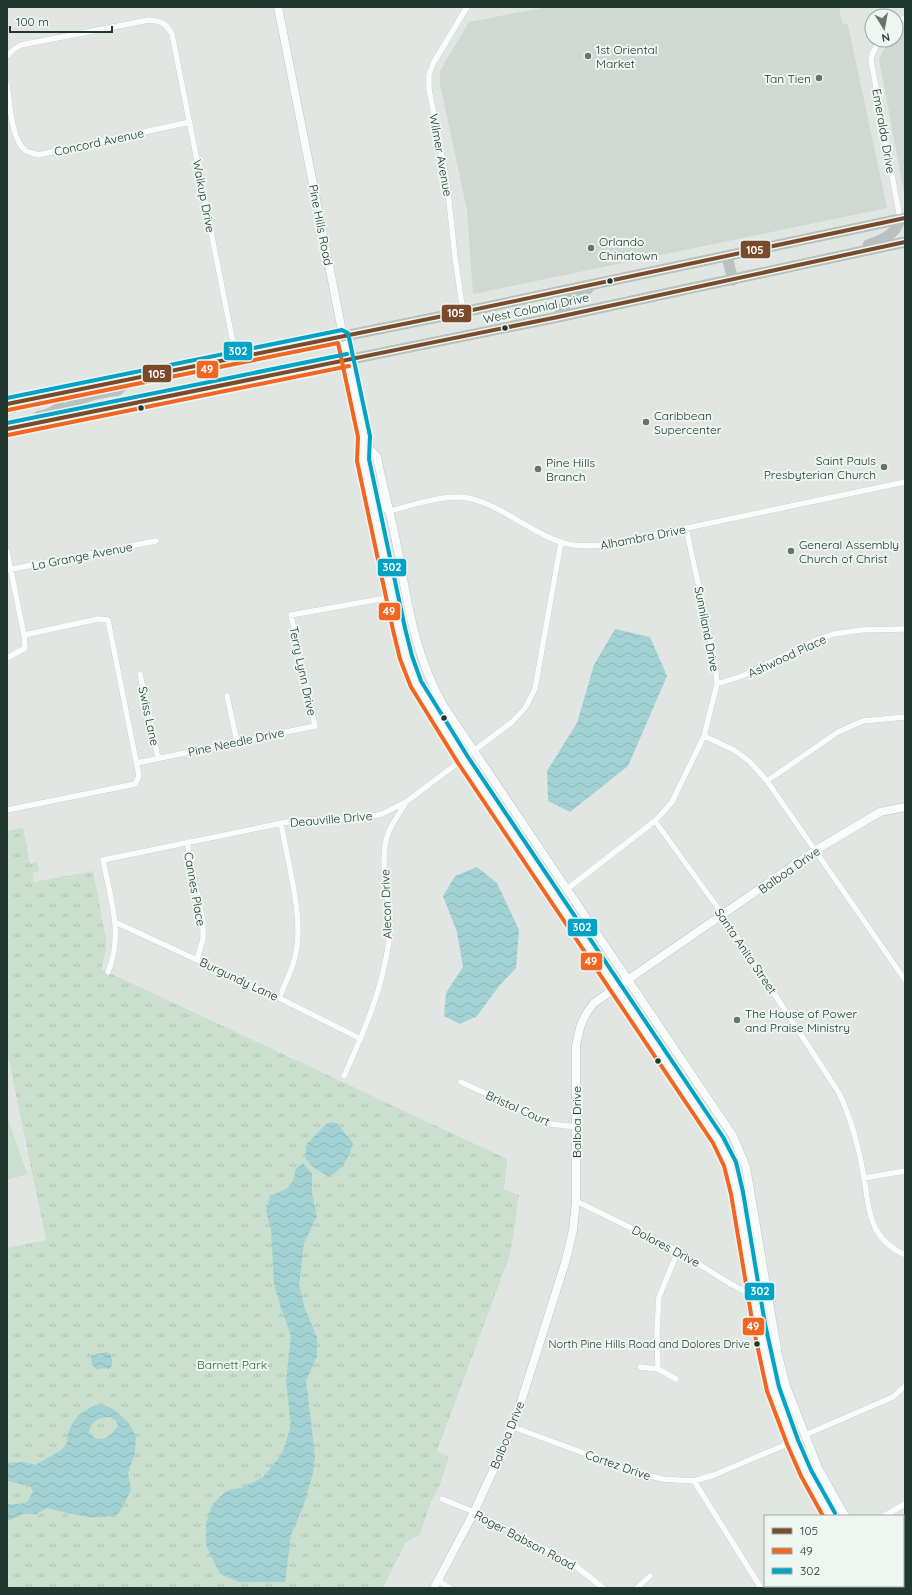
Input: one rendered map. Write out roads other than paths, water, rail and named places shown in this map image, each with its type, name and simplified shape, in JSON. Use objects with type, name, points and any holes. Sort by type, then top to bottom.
[{"type":"highway","name":"West Colonial Drive","points":[[7,404],[463,312],[727,257],[903,218]]},
{"type":"highway","points":[[838,257],[887,238],[895,231],[903,218]]},
{"type":"highway","name":"West Colonial Drive","points":[[8,429],[558,317],[905,242]]},
{"type":"highway","points":[[727,257],[733,280]]},
{"type":"highway","points":[[558,317],[561,309],[568,301],[580,293],[607,282]]},
{"type":"highway","points":[[70,416],[69,408],[72,403],[95,394],[118,390],[128,380]]},
{"type":"highway","points":[[8,429],[20,420],[46,415],[57,409],[60,405],[58,394]]},
{"type":"main road","name":"Pine Hills Road","points":[[278,7],[343,336],[366,444],[363,460],[406,658],[416,684],[463,760],[718,1140],[730,1164],[737,1193],[754,1296],[773,1389],[792,1442],[806,1473],[829,1515]]},
{"type":"main road","name":"Pine Hills Road","points":[[366,444],[377,457],[420,655],[431,683],[443,705],[627,980],[722,1117],[733,1136],[743,1160],[749,1185],[778,1355],[786,1386],[818,1468],[844,1515]]},
{"type":"main road","points":[[366,472],[374,482],[380,503],[389,511]]},
{"type":"main road","name":"Balboa Drive","points":[[436,1584],[474,1512],[513,1427],[566,1260],[573,1230],[576,1201],[576,1046],[581,1022],[594,1003],[816,850],[880,812],[905,807]]},
{"type":"street","name":"Wilmer Avenue","points":[[463,312],[447,183],[429,89],[429,74],[434,62],[467,7]]},
{"type":"street","name":"Walkup Drive","points":[[7,56],[13,50],[22,45],[149,20],[160,21],[167,25],[172,34],[236,358]]},
{"type":"street","name":"Emeralda Drive","points":[[876,48],[871,60],[903,218]]},
{"type":"street","name":"Concord Avenue","points":[[7,85],[16,136],[21,146],[27,152],[38,154],[190,122]]},
{"type":"street","name":"Alhambra Drive","points":[[389,511],[439,500],[464,498],[479,501],[561,542],[583,546],[606,545],[905,482]]},
{"type":"street","name":"Sunniland Drive","points":[[568,890],[655,821],[672,802],[704,736],[717,684],[715,661],[686,528]]},
{"type":"street","name":"La Grange Avenue","points":[[9,570],[156,541]]},
{"type":"street","name":"Deauville Drive","points":[[115,922],[103,860],[297,820],[358,819],[382,814],[406,802],[512,722],[526,708],[535,689],[561,542]]},
{"type":"street","points":[[7,551],[9,570],[24,635],[25,648],[7,658]]},
{"type":"street","name":"Terry Lynn Drive","points":[[315,726],[291,616],[392,597]]},
{"type":"street","points":[[7,810],[134,784],[139,776],[108,620],[98,619],[24,635]]},
{"type":"street","name":"Ashwood Place","points":[[717,684],[742,676],[816,640],[834,634],[861,630],[905,629]]},
{"type":"street","name":"Swiss Lane","points":[[140,674],[158,758]]},
{"type":"street","points":[[228,696],[237,742]]},
{"type":"street","points":[[767,781],[838,732],[863,721],[905,718]]},
{"type":"street","name":"Pine Needle Drive","points":[[136,763],[315,726]]},
{"type":"street","points":[[704,736],[734,750],[749,761],[767,781],[905,980]]},
{"type":"street","name":"Alecon Drive","points":[[344,1076],[361,1039],[377,996],[389,939],[389,914],[384,854],[389,832],[406,802]]},
{"type":"street","name":"Santa Anita Street","points":[[655,821],[723,915],[840,1093],[850,1116],[864,1178],[869,1210],[877,1231],[890,1247],[905,1255]]},
{"type":"street","points":[[279,998],[292,966],[297,946],[298,930],[297,914],[281,823]]},
{"type":"street","name":"Cannes Place","points":[[187,842],[203,922],[203,938],[197,959]]},
{"type":"street","points":[[108,972],[113,960],[116,944],[115,922]]},
{"type":"street","name":"Burgundy Lane","points":[[115,922],[279,998],[361,1039]]},
{"type":"street","name":"Bristol Court","points":[[461,1082],[551,1124],[576,1127]]},
{"type":"street","points":[[864,1178],[905,1171]]},
{"type":"street","name":"Dolores Drive","points":[[576,1201],[678,1251],[729,1283],[754,1296]]},
{"type":"street","points":[[658,1369],[657,1330],[659,1297],[678,1251]]},
{"type":"street","points":[[640,1367],[658,1369],[676,1379]]},
{"type":"street","points":[[804,1435],[893,1397],[905,1386]]},
{"type":"street","name":"Cortez Drive","points":[[513,1427],[638,1473],[663,1479],[694,1481],[714,1475],[792,1442]]},
{"type":"street","points":[[694,1481],[761,1588]]},
{"type":"street","name":"Roger Babson Road","points":[[442,1499],[474,1512],[572,1563],[603,1588]]},
{"type":"street","points":[[886,1515],[905,1504]]},
{"type":"street","points":[[636,1588],[650,1576]]},
{"type":"street","points":[[436,1584],[450,1588]]},
{"type":"water","points":[[615,629],[650,637],[667,676],[628,766],[570,812],[548,801],[547,771],[577,723],[594,665]]},
{"type":"water","points":[[477,867],[497,883],[519,930],[516,968],[499,986],[477,1016],[460,1024],[444,1016],[446,993],[463,967],[457,932],[443,896],[455,876]]},
{"type":"water","points":[[332,1122],[338,1124],[353,1143],[350,1153],[341,1168],[328,1176],[314,1168],[306,1159],[306,1145],[326,1124]]},
{"type":"water","points":[[303,1163],[312,1174],[312,1194],[317,1216],[304,1243],[299,1286],[305,1309],[317,1337],[317,1356],[306,1381],[315,1456],[313,1473],[304,1504],[291,1535],[285,1582],[240,1582],[220,1574],[206,1545],[206,1523],[212,1505],[226,1491],[244,1487],[263,1477],[282,1454],[291,1426],[286,1380],[291,1336],[274,1283],[271,1229],[266,1211],[270,1196],[281,1192],[291,1184],[295,1170]]},
{"type":"water","points":[[107,1352],[112,1358],[111,1367],[109,1369],[102,1368],[98,1370],[92,1365],[91,1357]]},
{"type":"water","points":[[100,1404],[113,1409],[128,1422],[136,1436],[135,1452],[128,1473],[131,1490],[119,1513],[111,1516],[93,1517],[47,1508],[36,1514],[23,1514],[7,1521],[7,1504],[27,1502],[33,1492],[30,1486],[7,1481],[7,1463],[24,1462],[35,1465],[60,1451],[67,1443],[70,1429],[76,1418]],"holes":[[[110,1417],[116,1421],[118,1426],[109,1436],[105,1438],[97,1439],[89,1433],[91,1425],[96,1420]]]},
{"type":"place","name":"1st Oriental Market","points":[[588,56]]},
{"type":"place","name":"Tan Tien","points":[[819,78]]},
{"type":"place","name":"Orlando Chinatown","points":[[591,248]]},
{"type":"place","name":"Caribbean Supercenter","points":[[646,422]]},
{"type":"place","name":"Saint Pauls Presbyterian Church","points":[[884,467]]},
{"type":"place","name":"Pine Hills Branch","points":[[538,469]]},
{"type":"place","name":"General Assembly Church of Christ","points":[[791,551]]},
{"type":"place","name":"The House of Power and Praise Ministry","points":[[737,1020]]},
{"type":"place","name":"North Pine Hills Road and Dolores Drive","points":[[757,1344]]},
{"type":"park label","name":"Barnett Park","points":[[232,1364]]}]
